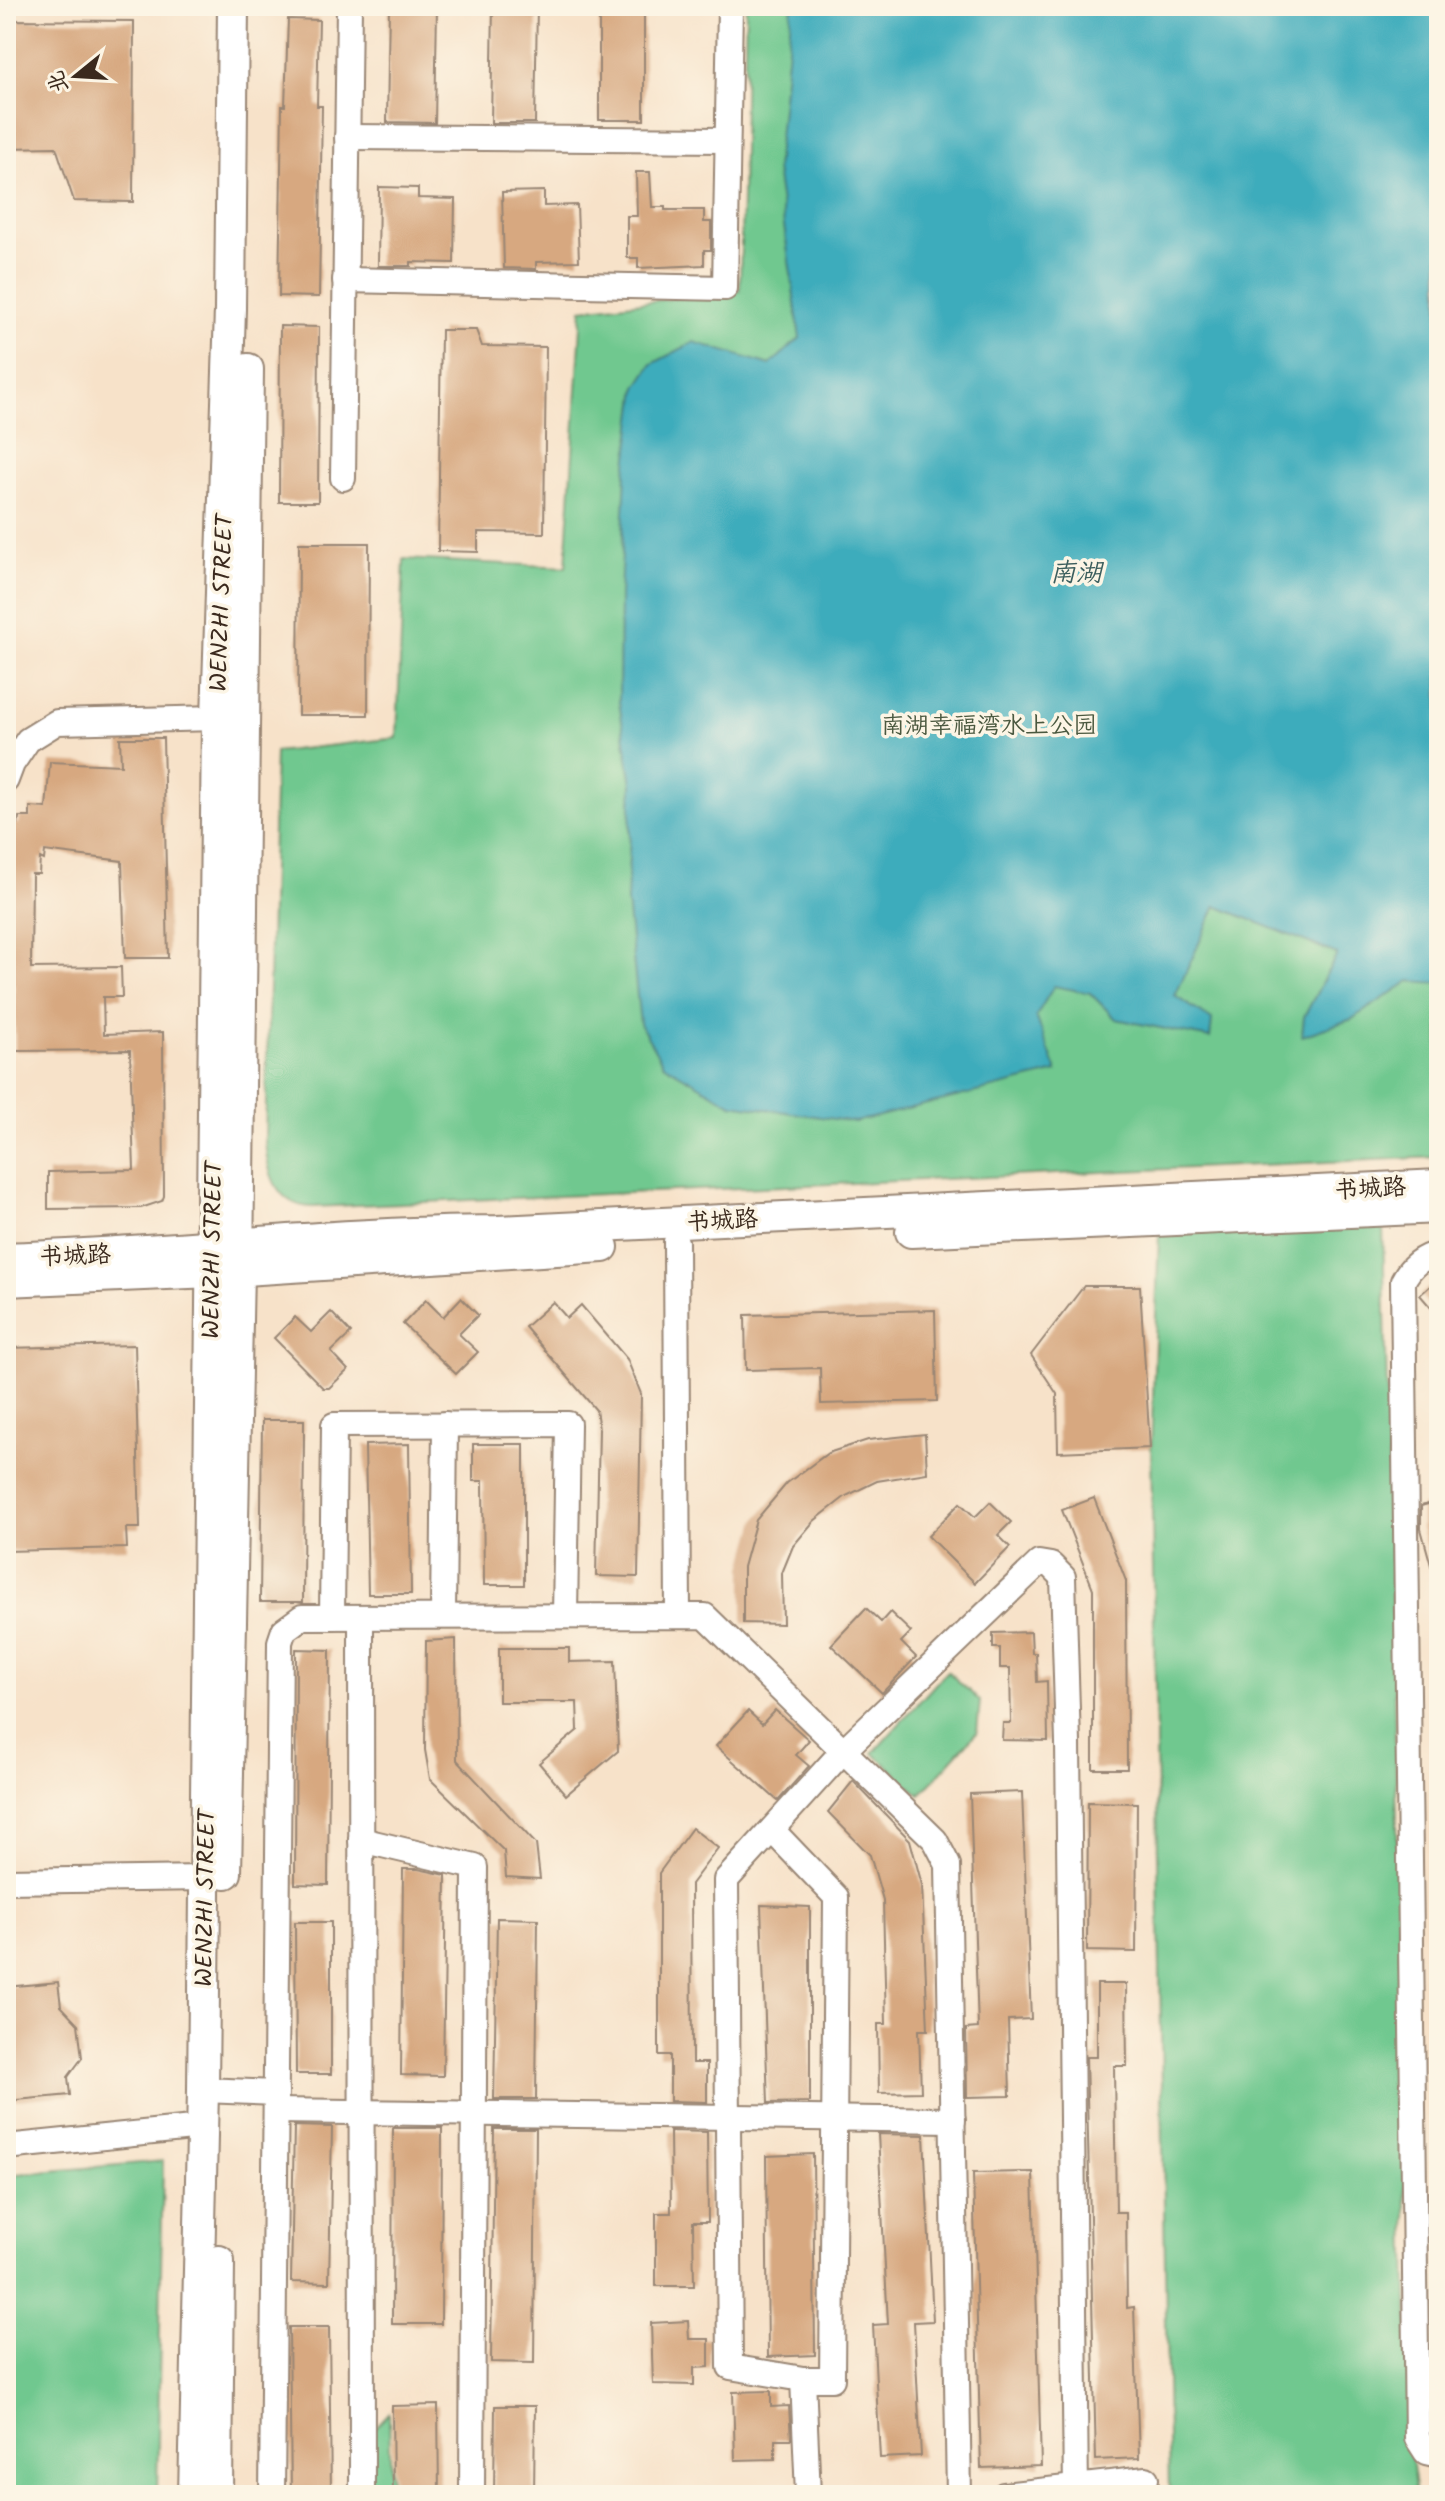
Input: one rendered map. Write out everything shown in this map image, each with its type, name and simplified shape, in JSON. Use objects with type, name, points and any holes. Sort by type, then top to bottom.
[{"type":"main road","name":"WENZHI STREET","points":[[217,2495],[212,2090],[205,1878],[225,1258],[217,718],[230,309],[233,6]]},
{"type":"main road","name":"WENZHI STREET","points":[[194,2495],[202,2127],[212,2090],[225,1258],[252,6]]},
{"type":"main road","name":"书城路","points":[[6,1281],[225,1258],[399,1232],[497,1231],[1439,1185]]},
{"type":"main road","name":"书城路","points":[[6,1258],[103,1254],[225,1258],[676,1242],[1439,1208]]},
{"type":"street","points":[[343,478],[349,6]]},
{"type":"street","points":[[345,280],[725,288],[730,6]]},
{"type":"street","points":[[347,137],[727,140]]},
{"type":"street","points":[[6,780],[12,764],[28,740],[57,722],[217,718]]},
{"type":"street","points":[[676,1242],[678,1616]]},
{"type":"street","points":[[1439,1253],[1410,1268],[1403,1281],[1417,2438],[1426,2452],[1439,2455]]},
{"type":"street","points":[[332,1617],[334,1425],[445,1424],[568,1424],[565,1616]]},
{"type":"street","points":[[443,1616],[445,1424]]},
{"type":"street","points":[[772,1830],[836,1897],[832,2379],[803,2379],[730,2367],[726,1880],[843,1751],[1039,1563],[1051,1565],[1063,1577],[1068,1743],[1076,2491]]},
{"type":"street","points":[[272,2495],[280,1642],[284,1630],[302,1617],[443,1616],[705,1616],[935,1840],[948,1865],[959,2495]]},
{"type":"street","points":[[361,1617],[362,2495]]},
{"type":"street","points":[[361,1840],[475,1867],[472,2495]]},
{"type":"street","points":[[6,1881],[205,1878]]},
{"type":"street","points":[[212,2090],[276,2102],[362,2112],[953,2120]]},
{"type":"street","points":[[6,2147],[202,2127]]},
{"type":"street","points":[[803,2379],[808,2495]]},
{"type":"street","points":[[1004,2495],[1076,2491],[1146,2479]]},
{"type":"green space","name":"南湖","points":[[746,6],[1439,6],[1439,1157],[312,1207],[289,1200],[275,1184],[265,1140],[275,752],[397,738],[404,559],[566,567],[582,309],[740,291]]},
{"type":"green space","points":[[1383,1225],[1412,2467],[1416,2495],[1169,2495],[1151,1452],[1159,1233]]},
{"type":"green space","points":[[947,1671],[980,1701],[977,1732],[920,1795],[873,1753]]},
{"type":"green space","points":[[163,2161],[157,2495],[6,2495],[6,2175]]},
{"type":"green space","points":[[389,2413],[391,2495],[355,2495],[353,2451]]},
{"type":"water","name":"南湖","points":[[792,6],[1439,6],[1439,983],[1410,981],[1352,1019],[1302,1036],[1304,1017],[1337,954],[1216,906],[1175,996],[1212,1020],[1210,1038],[1116,1019],[1090,993],[1054,986],[1036,1016],[1057,1072],[855,1122],[732,1104],[663,1064],[640,1024],[627,901],[632,784],[619,702],[626,472],[637,387],[652,364],[694,342],[770,365],[800,338],[776,169]]},
{"type":"building","points":[[389,6],[437,6],[435,123],[387,122]]},
{"type":"building","points":[[493,6],[537,6],[535,123],[491,123]]},
{"type":"building","points":[[599,6],[644,6],[644,120],[599,120]]},
{"type":"building","points":[[288,19],[319,20],[317,106],[322,106],[319,297],[279,296],[282,106],[285,106]]},
{"type":"building","points":[[6,20],[134,21],[133,202],[74,201],[56,147],[6,148]]},
{"type":"building","points":[[636,172],[650,172],[652,207],[704,210],[704,222],[711,222],[711,250],[704,250],[704,265],[638,268],[638,258],[627,258],[627,216],[637,216]]},
{"type":"building","points":[[379,187],[418,188],[418,198],[455,199],[454,263],[411,262],[411,266],[378,266]]},
{"type":"building","points":[[544,191],[544,206],[577,205],[579,261],[536,262],[536,269],[504,268],[502,192]]},
{"type":"building","points":[[280,326],[319,327],[318,502],[279,502]]},
{"type":"building","points":[[441,330],[476,330],[482,346],[546,347],[544,533],[478,532],[478,552],[438,551]]},
{"type":"building","points":[[299,543],[369,543],[368,715],[298,715]]},
{"type":"building","points":[[120,738],[163,738],[168,958],[125,958],[122,861],[45,851],[44,860],[40,858],[39,874],[32,874],[31,968],[121,967],[122,997],[103,997],[104,1034],[163,1032],[164,1196],[162,1201],[141,1208],[48,1209],[48,1172],[134,1170],[130,1050],[15,1051],[14,985],[6,985],[6,820],[18,824],[19,817],[30,817],[30,807],[46,808],[50,762],[121,765]]},
{"type":"building","points":[[1439,1278],[1439,1317],[1420,1295]]},
{"type":"building","points":[[1084,1286],[1140,1286],[1150,1448],[1058,1452],[1057,1394],[1031,1355]]},
{"type":"building","points":[[461,1298],[478,1315],[459,1334],[478,1352],[456,1374],[403,1324],[426,1300],[443,1317]]},
{"type":"building","points":[[553,1302],[567,1318],[581,1305],[627,1359],[641,1394],[638,1577],[596,1576],[599,1429],[596,1410],[525,1327]]},
{"type":"building","points":[[935,1310],[937,1401],[821,1404],[820,1368],[746,1370],[745,1315]]},
{"type":"building","points":[[331,1312],[351,1333],[331,1352],[348,1370],[329,1388],[323,1388],[274,1338],[295,1317],[311,1332]]},
{"type":"building","points":[[135,1345],[140,1528],[126,1528],[127,1548],[6,1551],[6,1348]]},
{"type":"building","points":[[262,1420],[304,1420],[303,1602],[260,1602]]},
{"type":"building","points":[[925,1434],[927,1473],[877,1481],[846,1496],[814,1521],[793,1546],[782,1573],[783,1624],[743,1623],[743,1567],[756,1520],[787,1483],[828,1453],[868,1440]]},
{"type":"building","points":[[409,1444],[411,1594],[368,1594],[365,1445]]},
{"type":"building","points":[[473,1444],[524,1444],[524,1585],[484,1585],[483,1481],[473,1481]]},
{"type":"building","points":[[1094,1498],[1126,1581],[1127,1769],[1093,1769],[1093,1589],[1062,1510]]},
{"type":"building","points":[[1439,1501],[1439,1575],[1434,1576],[1421,1529],[1421,1506]]},
{"type":"building","points":[[990,1502],[1011,1522],[998,1535],[1010,1547],[975,1583],[928,1536],[960,1503],[975,1517]]},
{"type":"building","points":[[866,1608],[881,1622],[890,1612],[911,1632],[901,1642],[916,1657],[882,1693],[831,1645]]},
{"type":"building","points":[[1031,1632],[1032,1653],[1036,1653],[1037,1682],[1047,1681],[1048,1741],[1002,1740],[1003,1723],[1011,1723],[1010,1668],[1000,1668],[1000,1648],[993,1648],[993,1633]]},
{"type":"building","points":[[456,1639],[457,1760],[536,1844],[540,1879],[506,1877],[504,1851],[430,1779],[425,1750],[426,1641]]},
{"type":"building","points":[[499,1648],[569,1648],[569,1662],[615,1661],[618,1751],[566,1795],[539,1763],[578,1730],[577,1702],[499,1702]]},
{"type":"building","points":[[296,1649],[330,1650],[328,1885],[295,1884]]},
{"type":"building","points":[[775,1710],[809,1740],[796,1755],[809,1766],[778,1801],[716,1746],[748,1711],[762,1724]]},
{"type":"building","points":[[853,1781],[910,1840],[922,1885],[928,2030],[919,2030],[921,2092],[879,2093],[878,2024],[886,2024],[883,1900],[870,1855],[828,1812]]},
{"type":"building","points":[[1022,1792],[1031,2019],[1008,2020],[1010,2096],[967,2097],[966,2029],[978,2028],[970,1794]]},
{"type":"building","points":[[1088,1802],[1137,1803],[1136,1952],[1087,1951]]},
{"type":"building","points":[[692,1828],[718,1848],[691,1884],[692,2063],[707,2063],[707,2102],[670,2101],[670,2055],[659,2055],[659,1873]]},
{"type":"building","points":[[403,1869],[446,1875],[443,2076],[401,2075]]},
{"type":"building","points":[[761,1905],[810,1907],[810,2102],[768,2103]]},
{"type":"building","points":[[497,1918],[538,1919],[536,2099],[494,2099]]},
{"type":"building","points":[[295,1922],[331,1922],[331,2074],[296,2074]]},
{"type":"building","points":[[58,1982],[61,2006],[78,2024],[82,2058],[68,2077],[70,2095],[6,2101],[6,1987]]},
{"type":"building","points":[[1097,1984],[1126,1984],[1127,2066],[1114,2066],[1116,2212],[1126,2212],[1127,2308],[1134,2307],[1139,2458],[1096,2460],[1086,2057],[1097,2057]]},
{"type":"building","points":[[294,2126],[332,2127],[329,2283],[291,2282]]},
{"type":"building","points":[[393,2128],[442,2128],[441,2324],[392,2324]]},
{"type":"building","points":[[494,2129],[536,2129],[534,2363],[491,2362]]},
{"type":"building","points":[[670,2131],[707,2132],[708,2222],[693,2222],[694,2286],[656,2286],[656,2213],[671,2213]]},
{"type":"building","points":[[878,2134],[924,2135],[933,2321],[914,2322],[921,2456],[880,2458],[873,2325],[888,2324]]},
{"type":"building","points":[[813,2154],[815,2355],[768,2357],[766,2156]]},
{"type":"building","points":[[1033,2172],[1041,2466],[981,2468],[973,2173]]},
{"type":"building","points":[[688,2321],[689,2339],[709,2339],[709,2367],[694,2368],[694,2385],[653,2384],[651,2323]]},
{"type":"building","points":[[289,2327],[329,2327],[331,2495],[291,2495]]},
{"type":"building","points":[[771,2391],[771,2407],[789,2406],[791,2439],[775,2439],[775,2459],[735,2460],[733,2392]]},
{"type":"building","points":[[438,2405],[439,2495],[393,2495],[392,2406]]},
{"type":"building","points":[[495,2406],[535,2406],[534,2495],[494,2495]]},
{"type":"park label","name":"南湖幸福湾水上公园","points":[[989,725]]}]
